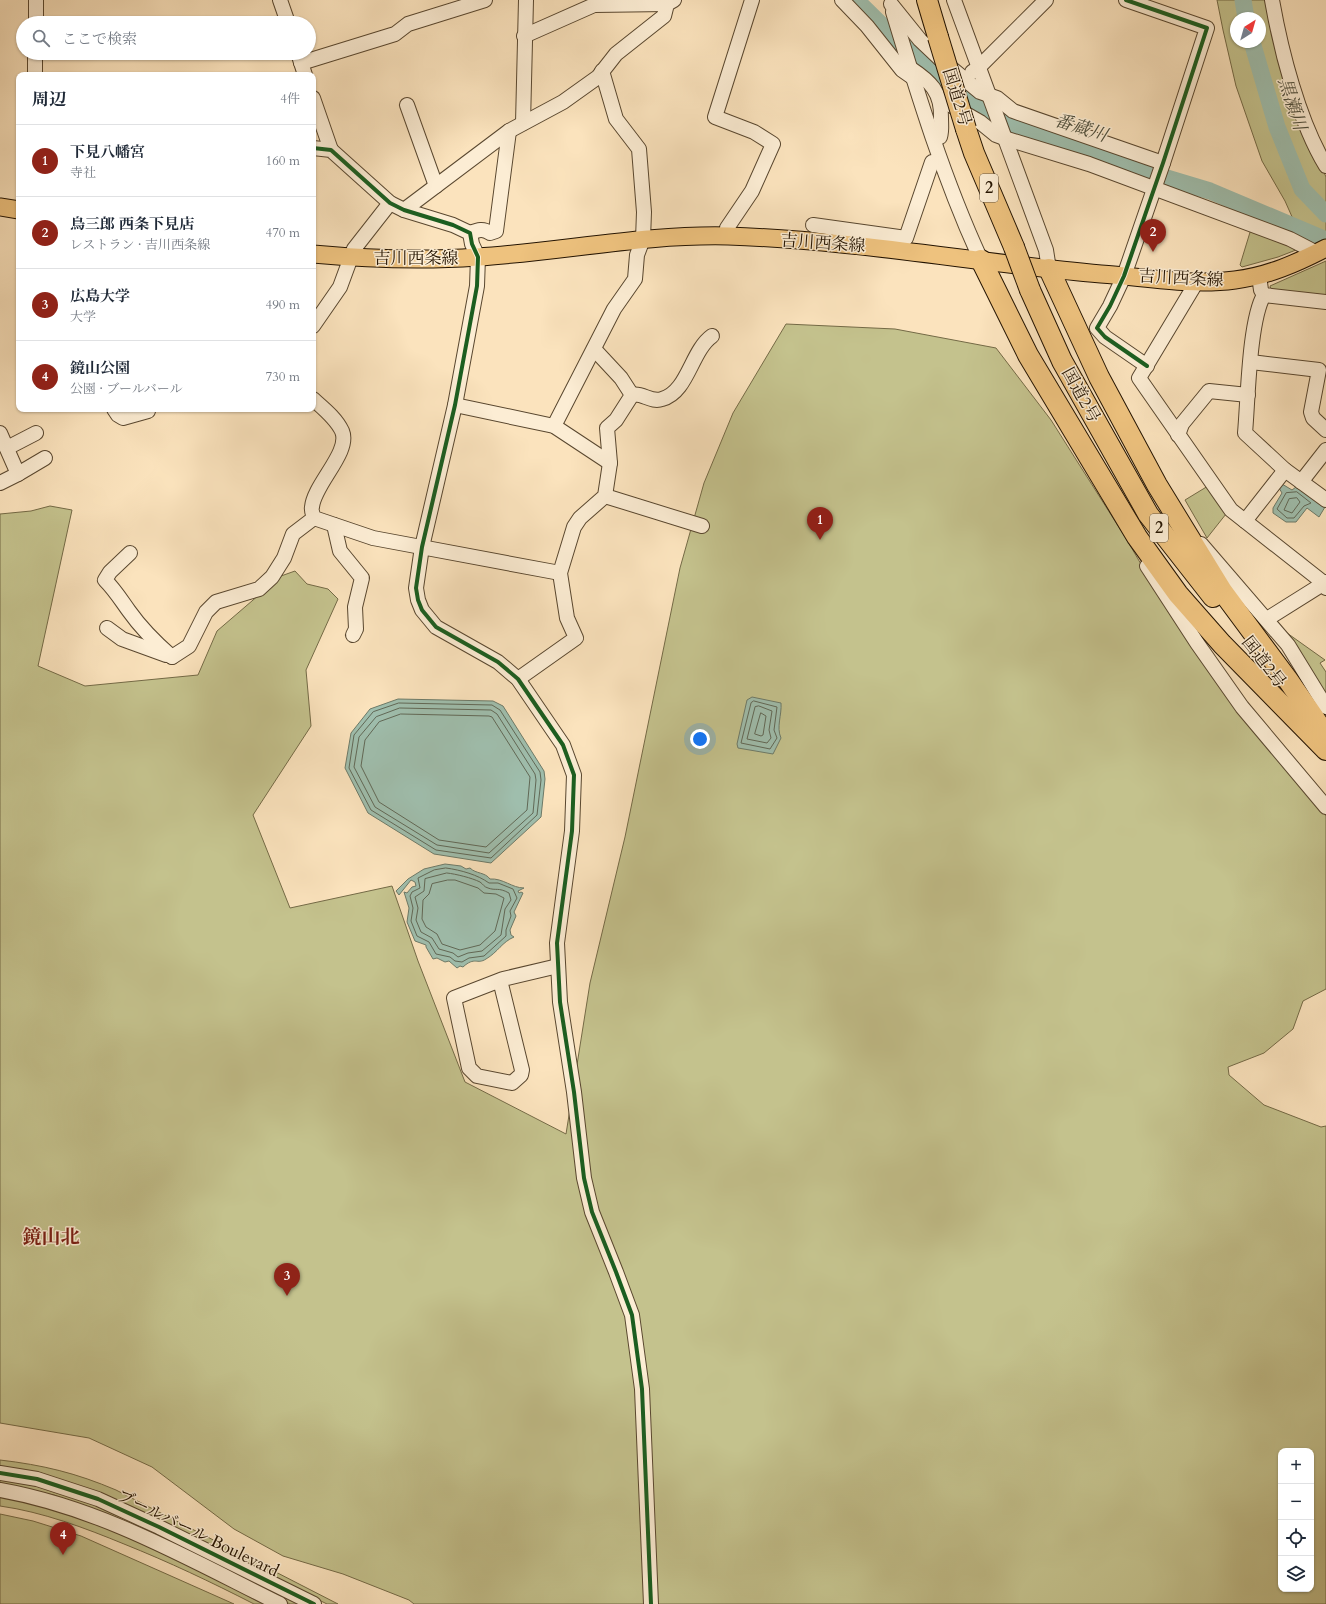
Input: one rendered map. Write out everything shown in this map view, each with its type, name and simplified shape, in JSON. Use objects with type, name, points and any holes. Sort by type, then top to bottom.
[{"type":"highway","name":"国道2号","points":[[927,0],[974,153],[1014,247],[1030,290],[1062,361],[1148,514],[1326,742]]},
{"type":"highway","points":[[981,260],[1028,355],[1137,537],[1178,594],[1207,627],[1326,750]]},
{"type":"highway","points":[[1049,269],[1099,377],[1157,485],[1222,591],[1288,680],[1326,736]]},
{"type":"main road","points":[[0,206],[16,209]]},
{"type":"main road","name":"吉川西条線","points":[[316,254],[406,259],[478,257],[643,239],[728,236],[871,240],[981,260],[1049,269],[1196,282],[1233,281],[1260,276],[1285,268],[1321,251]]},
{"type":"street","points":[[36,0],[36,16]]},
{"type":"street","points":[[280,0],[286,16]]},
{"type":"street","points":[[316,59],[395,34],[408,24],[485,0]]},
{"type":"street","points":[[524,123],[524,36],[526,0]]},
{"type":"street","points":[[728,236],[727,228],[752,191],[773,144],[754,132],[714,117],[752,0]]},
{"type":"street","points":[[842,0],[867,26],[902,70],[923,76],[942,100],[980,122],[996,135],[1089,164],[1321,251]]},
{"type":"street","points":[[954,0],[988,96],[1046,250],[1049,269]]},
{"type":"street","points":[[940,137],[942,100],[962,77],[978,68],[1046,0]]},
{"type":"street","points":[[1126,0],[1207,28],[1124,276],[1110,306],[1097,328],[1106,337],[1147,366]]},
{"type":"street","points":[[1272,0],[1278,32],[1302,116],[1316,148],[1326,166]]},
{"type":"street","points":[[404,210],[509,131],[563,102],[598,77],[616,54],[664,16],[670,2],[594,5],[524,36]]},
{"type":"street","points":[[889,4],[939,154],[981,260]]},
{"type":"street","points":[[889,4],[920,40],[980,92],[997,98],[1013,111],[1163,163]]},
{"type":"street","points":[[35,60],[35,72]]},
{"type":"street","points":[[301,64],[314,60]]},
{"type":"street","points":[[554,426],[614,309],[635,279],[638,255],[643,239],[644,212],[639,149],[616,119],[602,71]]},
{"type":"street","points":[[407,105],[436,186]]},
{"type":"street","points":[[316,107],[331,150],[390,203],[404,210],[453,225],[470,233],[478,230],[485,230],[490,233],[496,231],[509,131]]},
{"type":"street","points":[[316,148],[331,150]]},
{"type":"street","points":[[813,225],[871,240],[906,238],[932,162]]},
{"type":"street","points":[[316,322],[340,287],[347,272],[350,257],[354,249],[390,203]]},
{"type":"street","points":[[470,233],[472,244],[478,257],[477,286],[455,405],[422,547],[416,588],[418,600],[429,620],[444,633],[498,662],[518,679],[563,745],[574,775],[572,831],[557,943],[560,1002],[574,1092],[584,1178],[592,1212],[632,1315],[642,1388],[651,1604]]},
{"type":"street","points":[[1260,276],[1261,290],[1264,295]]},
{"type":"street","points":[[1196,282],[1139,378],[1231,510],[1325,585],[1266,619]]},
{"type":"street","points":[[1264,295],[1326,302]]},
{"type":"street","points":[[1264,295],[1260,302],[1254,331],[1245,433],[1285,470],[1326,500]]},
{"type":"street","points":[[632,395],[635,394],[650,400],[667,398],[674,392],[684,379],[705,341],[712,336]]},
{"type":"street","points":[[594,349],[621,378],[632,395]]},
{"type":"street","points":[[1251,362],[1319,370],[1311,412],[1313,418],[1326,430]]},
{"type":"street","points":[[1178,435],[1182,424],[1209,391],[1248,394]]},
{"type":"street","points":[[518,679],[576,638],[567,618],[560,573],[574,527],[580,518],[605,496],[610,463],[608,428],[616,420],[632,395]]},
{"type":"street","points":[[314,518],[311,508],[314,496],[335,462],[342,446],[342,432],[333,417],[316,402]]},
{"type":"street","points":[[455,405],[554,426],[610,463]]},
{"type":"street","points":[[116,412],[123,418],[144,412]]},
{"type":"street","points":[[0,433],[18,474]]},
{"type":"street","points":[[7,448],[36,433]]},
{"type":"street","points":[[1300,482],[1326,450]]},
{"type":"street","points":[[0,483],[45,458]]},
{"type":"street","points":[[1245,521],[1285,470]]},
{"type":"street","points":[[1157,485],[1189,530],[1288,645],[1326,707]]},
{"type":"street","points":[[605,496],[702,526]]},
{"type":"street","points":[[314,518],[373,538],[560,573]]},
{"type":"street","points":[[172,657],[189,646],[206,612],[216,602],[259,589],[272,577],[284,558],[293,534],[314,518]]},
{"type":"street","points":[[334,525],[340,551],[362,578],[355,607],[356,629],[353,635]]},
{"type":"street","points":[[1137,537],[1134,544],[1196,643],[1242,707],[1326,807]]},
{"type":"street","points":[[130,553],[110,572],[105,580],[117,592],[129,611],[150,636],[172,657]]},
{"type":"street","points":[[107,628],[122,639],[172,657]]},
{"type":"street","points":[[500,980],[522,1070],[521,1075],[512,1083],[476,1076],[469,1068],[454,998],[500,980],[527,972],[558,966]]},
{"type":"street","name":"ブールバール Boulevard","points":[[0,1473],[37,1478],[98,1499],[159,1527],[314,1604]]},
{"type":"street","points":[[0,1490],[36,1497],[94,1515],[158,1544],[280,1604]]},
{"type":"shaded area","points":[[1217,0],[1268,0],[1297,109],[1326,177],[1326,252],[1301,237],[1285,201],[1262,161],[1236,86]]},
{"type":"shaded area","points":[[1251,229],[1287,242],[1296,250],[1278,257],[1242,267],[1240,265]]},
{"type":"shaded area","points":[[1326,261],[1326,297],[1272,292],[1270,286]]},
{"type":"shaded area","points":[[786,324],[895,329],[996,348],[1051,420],[1127,540],[1171,616],[1260,727],[1326,816],[1326,989],[1303,1001],[1293,1029],[1264,1053],[1228,1067],[1229,1075],[1264,1105],[1321,1127],[1326,1126],[1326,1604],[414,1604],[409,1600],[343,1574],[283,1556],[234,1529],[152,1467],[89,1438],[0,1423],[0,514],[31,511],[50,506],[72,510],[38,666],[85,686],[198,675],[217,631],[281,576],[295,571],[307,584],[328,589],[338,599],[306,670],[311,726],[253,815],[290,908],[392,886],[418,961],[465,1082],[566,1134],[590,983],[625,837],[680,568],[704,483],[733,413]]},
{"type":"shaded area","points":[[1208,486],[1226,514],[1207,538],[1185,500]]},
{"type":"shaded area","points":[[1287,633],[1325,660],[1320,663],[1326,672],[1326,703]]},
{"type":"shaded area","points":[[0,1460],[31,1464],[59,1470],[116,1490],[338,1604],[327,1604],[195,1538],[0,1467]]},
{"type":"shaded area","points":[[0,1479],[28,1484],[88,1500],[303,1604],[290,1604],[105,1514],[54,1495],[0,1484]]},
{"type":"shaded area","points":[[0,1495],[35,1503],[103,1526],[168,1555],[264,1604],[254,1604],[174,1565],[94,1532],[48,1516],[0,1506]]},
{"type":"shaded area","points":[[0,1514],[33,1521],[81,1536],[234,1604],[0,1604]]},
{"type":"water","points":[[1282,484],[1292,490],[1296,487],[1325,507],[1319,517],[1307,508],[1296,522],[1286,522],[1273,513],[1273,508],[1282,493],[1279,488]]},
{"type":"water","points":[[752,697],[781,703],[779,730],[781,738],[773,754],[738,748],[737,744],[747,700]]},
{"type":"water","points":[[398,699],[493,701],[503,706],[544,771],[545,779],[541,817],[491,863],[434,854],[368,813],[345,768],[351,733],[370,709]]},
{"type":"water","points":[[445,864],[461,866],[466,869],[470,868],[486,875],[490,879],[499,880],[520,888],[524,888],[518,891],[519,893],[523,893],[514,912],[516,916],[510,930],[511,935],[514,937],[483,961],[473,961],[463,967],[460,966],[457,968],[449,961],[445,962],[437,958],[433,959],[426,945],[415,941],[407,922],[409,908],[404,892],[407,893],[412,887],[416,886],[415,882],[411,880],[399,895],[396,891],[408,879],[424,869]]},
{"type":"waterway","name":"番蔵川","points":[[856,0],[902,45],[935,74],[962,96],[1005,123],[1150,173],[1210,191],[1326,240]]},
{"type":"waterway","name":"黒瀬川","points":[[1243,0],[1245,12]]},
{"type":"waterway","name":"黒瀬川","points":[[1254,48],[1277,127],[1302,189],[1326,214]]},
{"type":"cycle path","points":[[1126,0],[1207,28],[1124,276],[1110,306],[1097,328],[1105,337],[1147,366]]},
{"type":"cycle path","points":[[316,148],[331,150],[390,203],[404,210],[453,225],[470,233],[472,244],[478,257],[477,286],[455,405],[422,547],[416,588],[418,600],[422,610],[436,627],[498,662],[518,679],[563,745],[574,775],[572,831],[557,943],[560,1002],[574,1092],[584,1178],[592,1212],[632,1315],[642,1389],[651,1604]]},
{"type":"cycle path","points":[[0,1473],[37,1479],[98,1499],[159,1527],[314,1604]]},
{"type":"place","name":"鳥三郎 西条下見店","points":[[1153,252]]},
{"type":"place","name":"下見八幡宮","points":[[820,540]]},
{"type":"place","name":"広島大学","points":[[287,1296]]},
{"type":"place","name":"鏡山公園","points":[[63,1555]]},
{"type":"district","name":"鏡山北","points":[[51,1237]]}]
